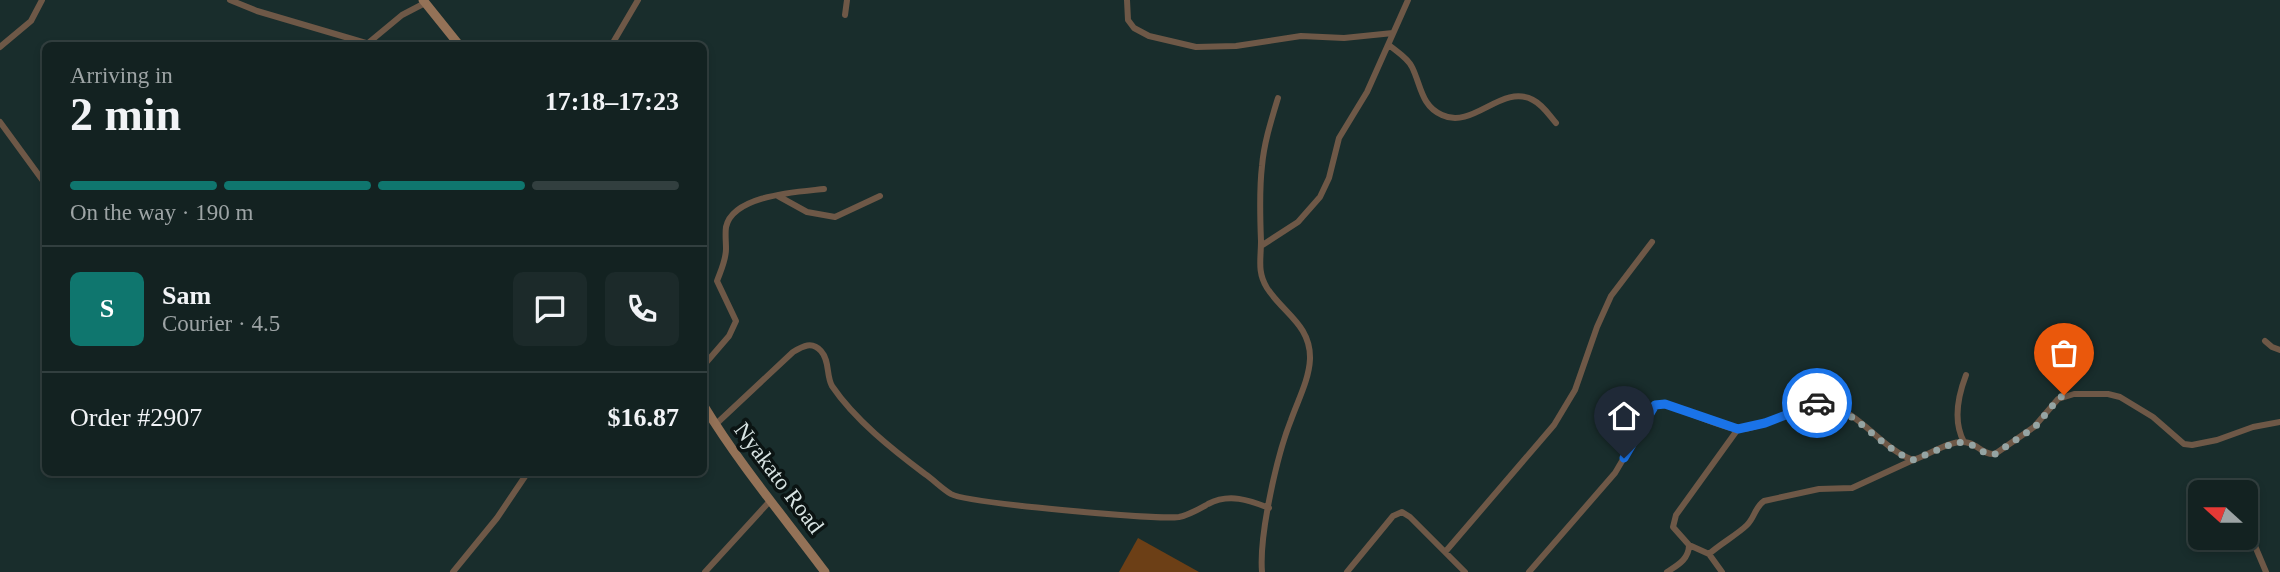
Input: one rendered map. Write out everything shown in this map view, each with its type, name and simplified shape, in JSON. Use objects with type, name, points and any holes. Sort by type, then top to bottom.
[{"type":"street","points":[[0,47],[31,21],[42,0]]},
{"type":"street","points":[[230,0],[357,42]]},
{"type":"street","points":[[613,42],[638,0]]},
{"type":"street","points":[[845,15],[847,0]]},
{"type":"street","points":[[1127,0],[1128,20],[1140,32],[1196,47],[1236,46],[1301,36],[1344,38],[1393,33]]},
{"type":"street","points":[[1261,246],[1298,222],[1320,197],[1329,178],[1339,138],[1367,92],[1408,0]]},
{"type":"street","points":[[370,42],[402,15],[424,2],[457,42]]},
{"type":"street","points":[[1389,45],[1411,64],[1425,100],[1444,116],[1453,118],[1471,114],[1519,95],[1540,104],[1556,123]]},
{"type":"street","points":[[1262,572],[1262,549],[1269,508],[1290,422],[1302,394],[1310,359],[1303,330],[1266,287],[1259,268],[1262,166],[1267,136],[1278,99]]},
{"type":"street","points":[[0,122],[42,180]]},
{"type":"street","points":[[707,362],[729,336],[736,321],[717,281],[724,263],[729,218],[734,211],[750,202],[824,189]]},
{"type":"street","points":[[778,196],[807,212],[835,217],[880,196]]},
{"type":"street","points":[[1446,551],[1554,425],[1575,390],[1611,296],[1652,242]]},
{"type":"street","points":[[2264,341],[2280,350]]},
{"type":"street","points":[[715,425],[793,352],[804,345],[812,345],[820,349],[826,358],[829,379],[834,388],[863,421],[898,454],[955,496],[1140,516],[1178,517],[1225,498],[1249,500],[1269,508]]},
{"type":"street","points":[[1964,442],[1958,427],[1961,389],[1966,376]]},
{"type":"street","points":[[1709,554],[1746,526],[1758,505],[1764,501],[1819,489],[1852,488],[1957,442],[1964,442],[1987,454],[1995,454],[2035,427],[2058,399],[2074,394],[2114,395],[2153,417],[2178,440],[2192,445],[2226,437],[2253,426],[2280,422]]},
{"type":"street","points":[[1529,572],[1615,473],[1655,405],[1665,404],[1738,429],[1781,418],[1810,404],[1823,403],[1856,419],[1878,439],[1913,460]]},
{"type":"street","name":"Nyakato Road","points":[[707,411],[769,502],[825,572]]},
{"type":"street","points":[[1721,572],[1709,554],[1689,545],[1674,527],[1676,515],[1738,429]]},
{"type":"street","points":[[453,572],[525,476]]},
{"type":"street","points":[[705,572],[769,502]]},
{"type":"street","points":[[1347,572],[1393,516],[1402,512],[1446,551],[1465,572]]},
{"type":"street","points":[[1667,572],[1689,553],[1689,545]]},
{"type":"street","points":[[2257,550],[2266,572]]},
{"type":"shaded area","points":[[1138,538],[1199,572],[1119,572]]},
{"type":"way so far","points":[[1817,403],[1829,405],[1856,419],[1878,439],[1913,460],[1957,442],[1970,444],[1987,454],[1995,454],[2035,427],[2064,395]]},
{"type":"route","points":[[1624,458],[1655,405],[1665,404],[1738,429],[1781,418],[1817,403]]}]
